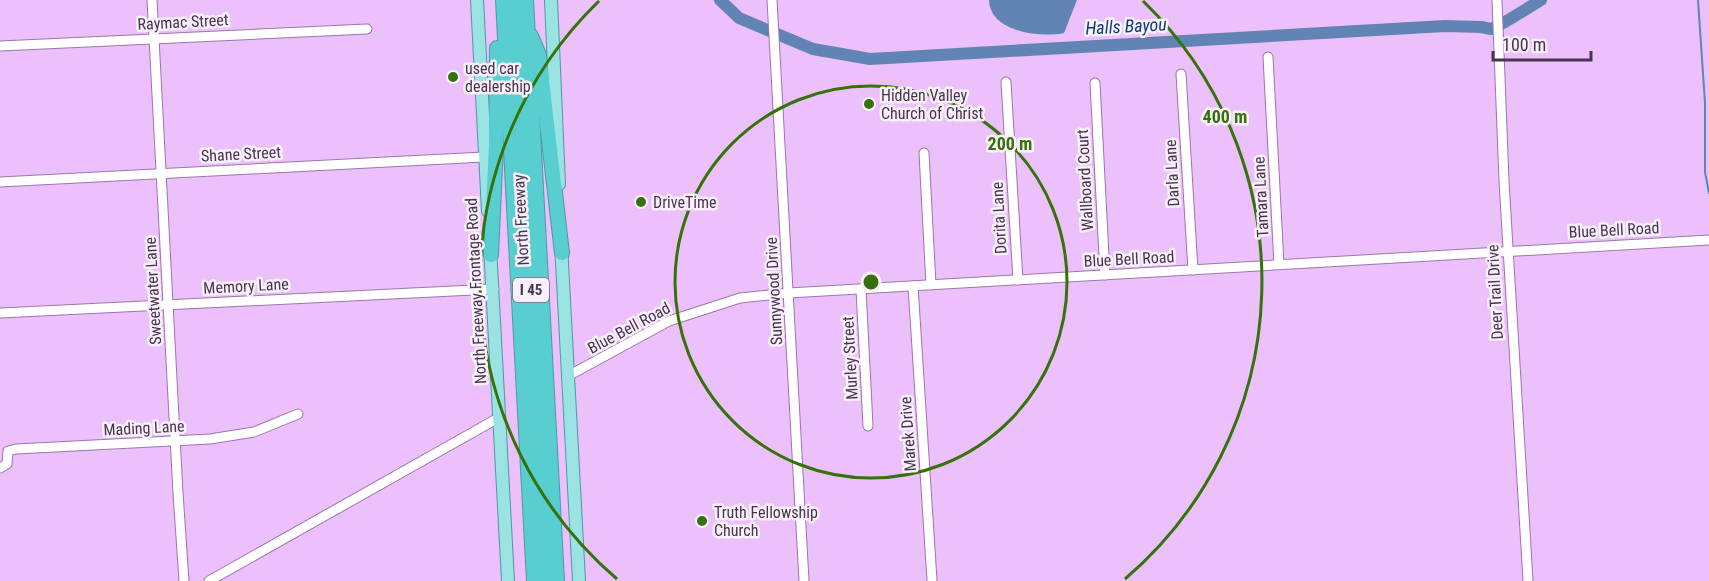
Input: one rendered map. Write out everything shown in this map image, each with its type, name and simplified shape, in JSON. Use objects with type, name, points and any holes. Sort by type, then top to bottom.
[{"type":"highway","name":"North Freeway","points":[[516,0],[545,581]]},
{"type":"highway","name":"North Freeway","points":[[526,0],[557,581]]},
{"type":"highway","name":"North Freeway","points":[[504,5],[534,581]]},
{"type":"highway","points":[[491,255],[498,37],[504,5]]},
{"type":"highway","points":[[527,26],[538,55],[562,253]]},
{"type":"main road","name":"North Freeway Frontage Road","points":[[477,0],[508,581]]},
{"type":"main road","points":[[551,0],[579,581]]},
{"type":"street","name":"Sweetwater Lane","points":[[152,0],[184,581]]},
{"type":"street","name":"Sunnywood Drive","points":[[772,0],[804,581]]},
{"type":"street","name":"Deer Trail Drive","points":[[1497,4],[1508,251],[1528,581]]},
{"type":"street","name":"Raymac Street","points":[[0,46],[367,29]]},
{"type":"street","name":"Tamara Lane","points":[[1268,57],[1279,264]]},
{"type":"street","name":"Darla Lane","points":[[1181,75],[1193,270]]},
{"type":"street","name":"Dorita Lane","points":[[1006,82],[1018,280]]},
{"type":"street","name":"Wallboard Court","points":[[1095,83],[1105,275]]},
{"type":"street","points":[[924,153],[931,285]]},
{"type":"street","name":"Shane Street","points":[[0,182],[484,156]]},
{"type":"street","name":"Blue Bell Road","points":[[568,376],[669,321],[740,298],[789,293],[1704,240]]},
{"type":"street","name":"Marek Drive","points":[[913,286],[932,580]]},
{"type":"street","name":"Murley Street","points":[[861,289],[868,426]]},
{"type":"street","name":"Memory Lane","points":[[0,313],[494,290]]},
{"type":"street","name":"Mading Lane","points":[[0,468],[7,464],[8,452],[16,449],[210,439],[254,432],[298,414]]},
{"type":"street","points":[[209,581],[500,417]]},
{"type":"water","points":[[989,0],[1077,0],[1064,33],[1042,34],[1007,26],[992,11]]},
{"type":"waterway","name":"Halls Bayou","points":[[720,0],[739,18],[813,49],[870,59],[1445,26],[1491,29],[1541,0]]},
{"type":"waterway","points":[[1698,0],[1705,103],[1705,172],[1709,193]]},
{"type":"place","name":"used car dealership","points":[[453,77]]},
{"type":"place","name":"Hidden Valley Church of Christ","points":[[869,104]]},
{"type":"place","name":"DriveTime","points":[[641,202]]},
{"type":"place","name":"Truth Fellowship Church","points":[[702,521]]}]
